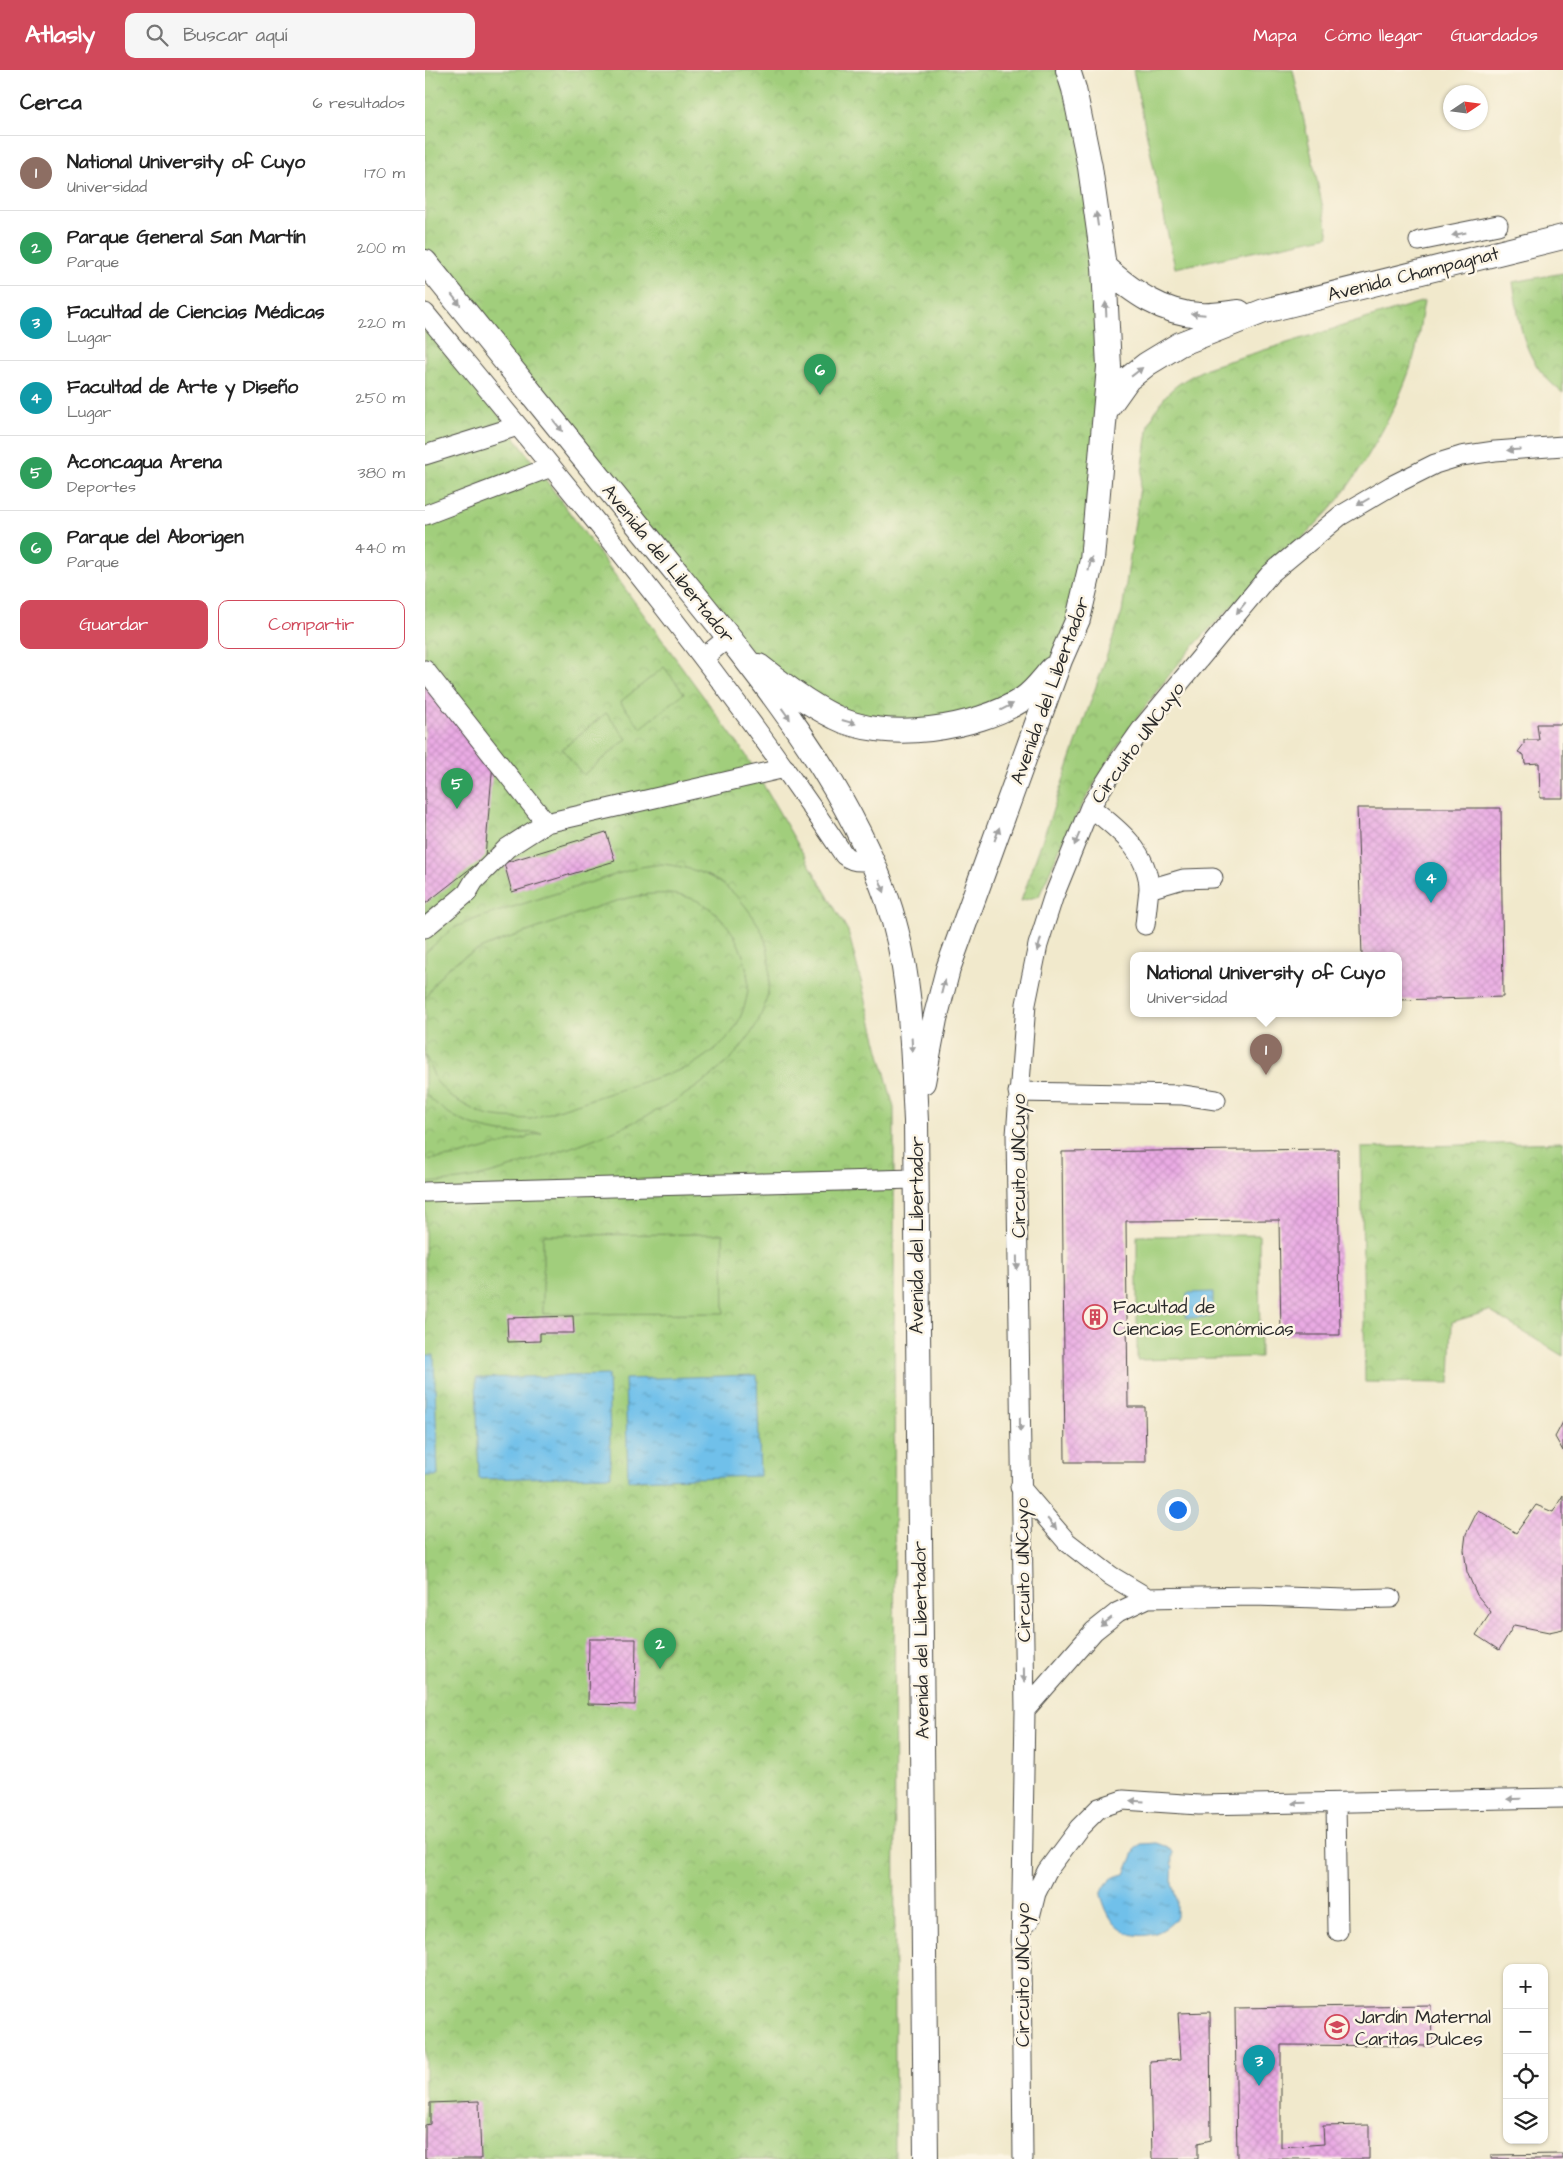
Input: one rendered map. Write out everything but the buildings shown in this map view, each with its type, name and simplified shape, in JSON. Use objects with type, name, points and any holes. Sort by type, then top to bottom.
[{"type":"main road","name":"Avenida del Libertador","points":[[915,1121],[935,1019],[948,969],[1060,660],[1078,619],[1092,560],[1109,368],[1104,267],[1090,167],[1074,89],[1068,70]]},
{"type":"main road","name":"Avenida Champagnat","points":[[1106,410],[1128,379],[1147,364],[1180,344],[1264,311],[1555,238]]},
{"type":"main road","name":"Avenida del Libertador","points":[[425,262],[732,642],[805,741],[856,826],[888,901],[903,959],[910,1003],[915,1121],[926,2159]]},
{"type":"main road","name":"Avenida Champagnat","points":[[1104,267],[1125,286],[1157,305],[1175,311],[1201,315],[1264,311]]},
{"type":"main road","points":[[732,642],[773,676],[836,718],[873,729],[909,731],[959,725],[981,719],[1004,709],[1024,698],[1060,660]]},
{"type":"street","points":[[1419,242],[1498,225]]},
{"type":"street","points":[[425,313],[518,426],[703,658],[785,768],[844,855],[848,859],[872,860]]},
{"type":"street","points":[[425,456],[518,426]]},
{"type":"street","name":"Circuito UNCuyo","points":[[1023,2159],[1021,1955],[1025,1710],[1020,1487],[1016,1135],[1026,1004],[1038,945],[1053,898],[1090,807],[1143,727],[1270,574],[1340,516],[1391,486],[1435,464],[1461,456],[1495,451],[1563,446]]},
{"type":"street","points":[[425,515],[551,467]]},
{"type":"street","points":[[703,658],[732,642]]},
{"type":"street","points":[[425,670],[546,823]]},
{"type":"street","points":[[425,928],[467,893],[474,880],[507,848],[546,823],[785,768]]},
{"type":"street","points":[[1090,807],[1121,831],[1135,850],[1149,880],[1145,925]]},
{"type":"street","points":[[1149,889],[1183,879],[1213,878]]},
{"type":"street","points":[[1018,1092],[1183,1095],[1216,1100]]},
{"type":"street","points":[[425,1192],[915,1179]]},
{"type":"street","points":[[1020,1487],[1067,1542],[1111,1576],[1148,1598]]},
{"type":"street","points":[[1025,1710],[1077,1648],[1094,1631],[1118,1612],[1148,1598],[1253,1596],[1345,1599],[1391,1598]]},
{"type":"street","points":[[1021,1955],[1036,1893],[1047,1871],[1079,1828],[1099,1808],[1123,1800],[1199,1805],[1563,1798]]},
{"type":"street","points":[[1335,1803],[1338,1931]]},
{"type":"green space","points":[[425,70],[1068,70],[1104,267],[1092,560],[1060,660],[1004,709],[873,729],[772,676],[425,262]]},
{"type":"green space","points":[[1133,70],[1293,70],[1329,236],[1175,268]]},
{"type":"green space","points":[[1563,273],[1563,393],[1550,382],[1531,357],[1521,329],[1513,282]]},
{"type":"green space","points":[[1424,301],[1416,349],[1410,369],[1391,415],[1351,483],[1323,517],[1214,624],[1161,685],[1127,732],[1081,807],[1067,833],[1039,896],[1021,901],[1122,612],[1149,424],[1160,403],[1172,389],[1209,367]]},
{"type":"green space","points":[[425,314],[746,755],[848,931],[894,1108],[895,2159],[425,2159]]},
{"type":"green space","points":[[664,667],[684,693],[641,728],[620,702]]},
{"type":"green space","points":[[606,713],[627,739],[583,775],[562,749]]},
{"type":"green space","points":[[662,864],[694,870],[707,875],[730,890],[750,912],[765,940],[769,955],[769,985],[759,1019],[739,1049],[712,1075],[679,1098],[643,1118],[606,1134],[494,1173],[466,1179],[425,1183],[425,1160],[459,1156],[542,1133],[502,1132],[477,1127],[444,1110],[425,1093],[425,1054],[436,1081],[451,1097],[488,1116],[531,1119],[689,1067],[718,1046],[733,1031],[739,1020],[748,993],[746,966],[742,953],[729,928],[709,907],[697,900],[672,894],[649,894],[614,902],[474,952],[463,957],[444,971],[425,999],[425,953],[453,928],[478,918],[640,867]]},
{"type":"green space","points":[[1563,1142],[1563,1356],[1489,1311],[1452,1322],[1450,1383],[1365,1382],[1361,1148]]},
{"type":"green space","points":[[723,1234],[724,1313],[543,1314],[543,1235]]},
{"type":"green space","points":[[1259,1235],[1260,1357],[1137,1360],[1137,1236]]},
{"type":"water","points":[[1213,1292],[1213,1317],[1186,1318],[1187,1293]]},
{"type":"water","points":[[425,1355],[434,1355],[438,1476],[425,1476]]},
{"type":"water","points":[[608,1375],[611,1476],[479,1479],[476,1378]]},
{"type":"water","points":[[757,1375],[760,1476],[628,1480],[625,1379]]},
{"type":"water","points":[[1157,1843],[1168,1847],[1173,1852],[1172,1884],[1177,1900],[1177,1917],[1171,1924],[1156,1933],[1147,1935],[1130,1934],[1115,1924],[1101,1895],[1110,1880],[1125,1874],[1136,1848],[1141,1844]]},
{"type":"place","name":"Parque del Aborigen","points":[[820,395]]},
{"type":"place","name":"Aconcagua Arena","points":[[457,809]]},
{"type":"place","name":"Facultad de Arte y Diseño","points":[[1431,903]]},
{"type":"place","name":"National University of Cuyo","points":[[1266,1075]]},
{"type":"place","name":"Facultad de Ciencias Económicas","points":[[1095,1317]]},
{"type":"place","name":"Parque General San Martín","points":[[660,1669]]},
{"type":"place","name":"Jardín Maternal Caritas Dulces","points":[[1337,2027]]},
{"type":"place","name":"Facultad de Ciencias Médicas","points":[[1259,2086]]}]
